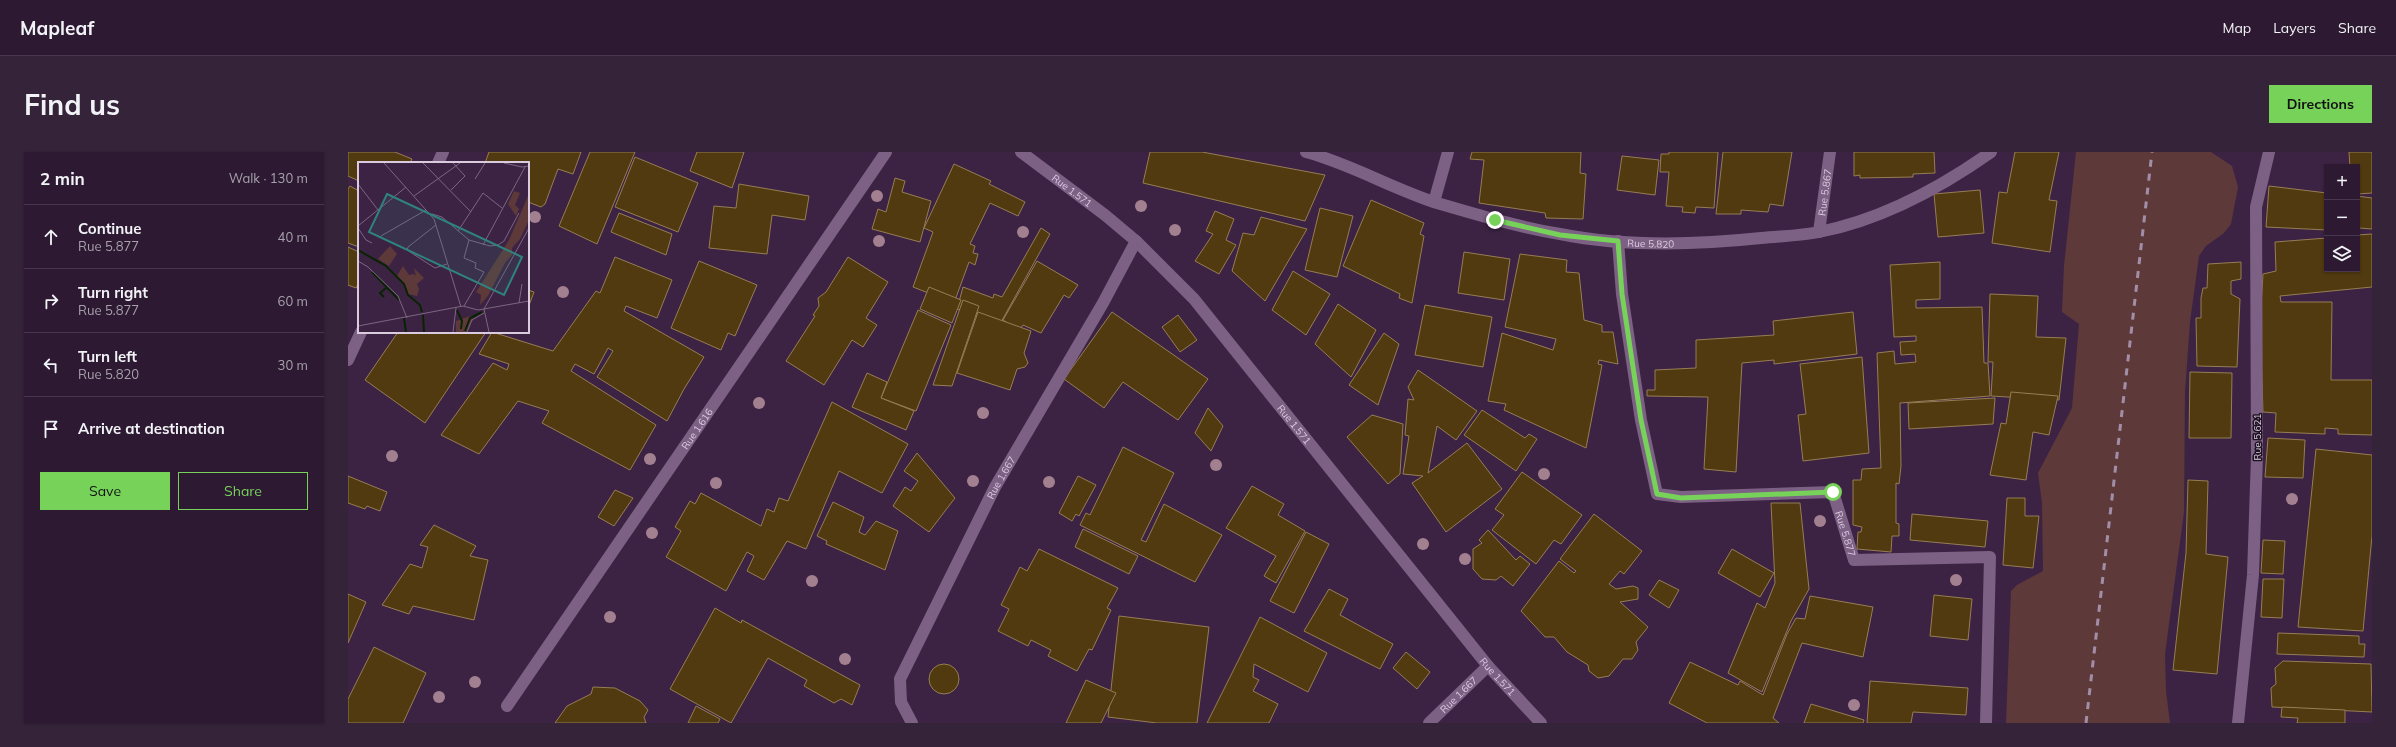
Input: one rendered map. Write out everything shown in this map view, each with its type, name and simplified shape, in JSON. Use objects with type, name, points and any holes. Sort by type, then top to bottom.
[{"type":"street","points":[[438,162],[443,152]]},
{"type":"street","name":"Rue 1.616","points":[[507,706],[886,152]]},
{"type":"street","name":"Rue 1.571","points":[[1021,152],[1106,215],[1136,241],[1194,299],[1488,666],[1541,723]]},
{"type":"street","name":"Rue 5.820","points":[[1306,152],[1434,202],[1495,220],[1560,235],[1618,241],[1671,243],[1709,242],[1819,232],[1884,212],[1908,202],[1974,164],[1991,152]]},
{"type":"street","points":[[1434,202],[1448,152]]},
{"type":"street","name":"Rue 5.867","points":[[1819,232],[1830,152]]},
{"type":"street","name":"Rue 5.621","points":[[2238,723],[2253,575],[2257,472],[2256,208],[2269,152]]},
{"type":"street","name":"Rue 1.667","points":[[912,723],[901,702],[900,680],[995,487],[1103,303],[1136,241]]},
{"type":"street","name":"Rue 5.877","points":[[1618,241],[1622,294],[1641,420],[1657,494],[1681,498],[1833,492],[1854,560],[1990,557],[1986,723]]},
{"type":"street","points":[[348,360],[361,333]]},
{"type":"street","name":"Rue 1.667","points":[[1428,723],[1488,666]]},
{"type":"shaded area","points":[[2076,152],[2211,152],[2232,166],[2238,187],[2231,224],[2224,233],[2206,246],[2199,256],[2190,322],[2185,392],[2184,512],[2165,654],[2166,691],[2170,723],[2006,723],[2011,591],[2017,585],[2043,571],[2042,503],[2038,473],[2072,408],[2079,324],[2062,312],[2064,266]]},
{"type":"building","points":[[348,152],[395,152],[412,159],[410,162],[358,162],[358,181],[348,176]]},
{"type":"building","points":[[489,152],[581,152],[573,174],[558,169],[545,204],[541,207],[529,202],[529,162],[485,162]]},
{"type":"building","points":[[590,152],[635,152],[597,244],[559,226]]},
{"type":"building","points":[[697,152],[744,152],[732,188],[690,171]]},
{"type":"building","points":[[1150,152],[1202,152],[1325,175],[1305,221],[1143,183]]},
{"type":"building","points":[[1472,152],[1581,152],[1580,173],[1586,174],[1583,219],[1546,218],[1545,213],[1479,203],[1484,160],[1470,159]]},
{"type":"building","points":[[1669,152],[1718,152],[1714,208],[1696,207],[1695,213],[1682,212],[1683,207],[1666,206],[1669,172],[1660,172],[1661,154],[1669,154]]},
{"type":"building","points":[[1723,152],[1792,152],[1783,206],[1770,204],[1768,212],[1741,210],[1741,214],[1716,214]]},
{"type":"building","points":[[1854,152],[1934,152],[1935,173],[1913,174],[1913,177],[1860,178],[1860,175],[1854,176]]},
{"type":"building","points":[[2015,152],[2059,152],[2049,200],[2057,201],[2050,252],[1992,243],[1999,192],[2007,193]]},
{"type":"building","points":[[2349,152],[2372,152],[2372,193],[2360,194],[2360,164],[2350,164]]},
{"type":"building","points":[[1622,156],[1659,160],[1655,195],[1617,190]]},
{"type":"building","points":[[635,157],[698,183],[678,232],[615,207]]},
{"type":"building","points":[[954,164],[991,181],[989,184],[1025,202],[1018,216],[990,203],[970,244],[975,246],[973,253],[978,254],[975,265],[969,262],[954,303],[913,287],[933,232],[924,228]]},
{"type":"building","points":[[895,178],[905,181],[902,192],[931,201],[920,242],[872,229],[878,209],[886,212]]},
{"type":"building","points":[[739,184],[809,196],[805,220],[772,215],[767,254],[709,248],[714,206],[736,208]]},
{"type":"building","points":[[350,186],[358,190],[358,247],[348,243],[348,189]]},
{"type":"building","points":[[2269,186],[2324,193],[2324,230],[2266,227]]},
{"type":"building","points":[[1980,190],[1984,233],[1938,237],[1934,194]]},
{"type":"building","points":[[2360,196],[2372,198],[2372,229],[2360,228]]},
{"type":"building","points":[[1371,200],[1424,223],[1420,234],[1424,236],[1412,303],[1399,298],[1400,294],[1343,266]]},
{"type":"building","points":[[1320,208],[1353,216],[1337,277],[1305,270]]},
{"type":"building","points":[[1215,211],[1234,219],[1226,240],[1236,245],[1219,274],[1195,261],[1213,234],[1206,231]]},
{"type":"building","points":[[619,213],[672,234],[666,255],[611,232]]},
{"type":"building","points":[[1261,217],[1307,229],[1265,301],[1232,271],[1243,233],[1254,235]]},
{"type":"building","points":[[1041,228],[1050,234],[1000,324],[957,309],[963,287],[993,298],[994,294],[1002,297]]},
{"type":"building","points":[[2372,234],[2372,287],[2280,296],[2281,302],[2332,302],[2331,380],[2372,380],[2372,435],[2338,434],[2338,429],[2325,428],[2325,434],[2275,432],[2276,413],[2263,412],[2260,323],[2263,274],[2276,271],[2275,242],[2324,238],[2324,272],[2360,272],[2360,235]]},
{"type":"building","points":[[348,247],[358,252],[358,284],[356,288],[348,285]]},
{"type":"building","points":[[1464,252],[1510,259],[1504,300],[1458,293]]},
{"type":"building","points":[[1520,254],[1567,260],[1566,272],[1579,273],[1584,320],[1602,325],[1602,332],[1613,332],[1618,364],[1599,360],[1598,364],[1602,365],[1586,448],[1504,410],[1506,404],[1488,401],[1502,333],[1553,350],[1556,339],[1505,327]]},
{"type":"building","points":[[615,257],[672,280],[657,318],[626,306],[624,311],[704,357],[684,389],[667,421],[597,377],[613,351],[608,348],[594,374],[575,364],[571,371],[656,425],[630,470],[542,423],[549,411],[518,401],[479,454],[441,435],[493,363],[507,370],[509,364],[479,354],[491,333],[553,351],[596,291],[600,293]]},
{"type":"building","points":[[848,257],[888,282],[866,318],[877,325],[863,347],[852,340],[824,385],[786,361],[815,316],[813,315],[819,306],[818,298],[826,292]]},
{"type":"building","points":[[699,261],[757,285],[735,336],[728,333],[721,350],[671,328]]},
{"type":"building","points":[[1037,261],[1078,285],[1069,298],[1064,295],[1041,333],[1023,325],[1019,330],[1003,320]]},
{"type":"building","points":[[1940,262],[1940,299],[1916,300],[1916,308],[1982,307],[1984,363],[1988,363],[1990,396],[1900,403],[1901,466],[1899,484],[1896,483],[1896,523],[1899,524],[1899,536],[1892,536],[1891,552],[1857,549],[1858,532],[1861,532],[1862,527],[1853,525],[1853,480],[1861,480],[1862,469],[1881,468],[1877,353],[1894,351],[1895,364],[1916,362],[1915,354],[1901,355],[1900,342],[1916,341],[1916,336],[1894,337],[1890,265]]},
{"type":"building","points":[[2241,262],[2241,279],[2231,281],[2231,294],[2240,299],[2237,367],[2197,366],[2196,318],[2201,318],[2201,298],[2203,288],[2207,288],[2208,264]]},
{"type":"building","points":[[1293,271],[1330,294],[1306,335],[1272,310]]},
{"type":"building","points":[[929,287],[961,300],[952,323],[920,309]]},
{"type":"building","points":[[529,290],[534,292],[529,305]]},
{"type":"building","points":[[1990,294],[2038,296],[2036,337],[2066,338],[2059,400],[1991,396],[1993,362],[1988,362]]},
{"type":"building","points":[[963,300],[979,306],[952,386],[933,385]]},
{"type":"building","points":[[1338,304],[1376,330],[1351,377],[1315,344]]},
{"type":"building","points":[[1425,305],[1492,317],[1483,367],[1415,355]]},
{"type":"building","points":[[918,310],[951,325],[916,411],[881,398]]},
{"type":"building","points":[[978,312],[1031,331],[1024,353],[1028,363],[1025,367],[1017,369],[1010,390],[957,373]]},
{"type":"building","points":[[1112,312],[1208,379],[1178,420],[1123,382],[1104,408],[1064,379]]},
{"type":"building","points":[[1853,312],[1857,354],[1774,364],[1774,360],[1742,363],[1736,472],[1704,469],[1708,397],[1647,396],[1647,390],[1655,390],[1655,370],[1696,368],[1696,340],[1774,335],[1773,321]]},
{"type":"building","points":[[1178,315],[1197,340],[1180,352],[1162,327]]},
{"type":"building","points":[[397,333],[485,333],[425,423],[365,380]]},
{"type":"building","points":[[1384,333],[1399,344],[1378,405],[1349,385]]},
{"type":"building","points":[[1862,357],[1869,453],[1803,461],[1798,415],[1806,414],[1800,364]]},
{"type":"building","points":[[1418,370],[1477,411],[1456,440],[1437,426],[1428,473],[1467,443],[1502,489],[1446,532],[1412,483],[1423,476],[1403,474],[1409,436],[1405,435],[1408,399],[1414,400],[1408,387]]},
{"type":"building","points":[[2190,372],[2232,373],[2231,438],[2189,438]]},
{"type":"building","points":[[867,373],[887,382],[881,398],[914,411],[906,430],[852,407]]},
{"type":"building","points":[[2011,392],[2058,396],[2049,435],[2033,432],[2026,480],[1990,475],[2001,423],[2006,424]]},
{"type":"building","points":[[1995,398],[1993,424],[1909,429],[1908,403]]},
{"type":"building","points":[[832,402],[908,444],[882,493],[839,471],[806,549],[787,541],[764,580],[747,571],[754,556],[747,552],[726,591],[666,557],[681,531],[675,527],[690,501],[695,504],[701,493],[761,526],[767,509],[774,512],[779,498],[788,501]]},
{"type":"building","points":[[1208,408],[1223,426],[1211,451],[1195,433]]},
{"type":"building","points":[[1482,410],[1525,438],[1529,434],[1537,439],[1516,471],[1464,435]]},
{"type":"building","points":[[1372,415],[1403,424],[1400,474],[1388,484],[1347,437]]},
{"type":"building","points":[[2268,438],[2305,440],[2303,478],[2265,477]]},
{"type":"building","points":[[1123,447],[1174,473],[1141,540],[1146,542],[1164,504],[1222,535],[1195,582],[1080,525],[1086,513],[1090,515]]},
{"type":"building","points":[[2316,449],[2372,455],[2372,536],[2363,631],[2298,627]]},
{"type":"building","points":[[917,453],[955,498],[929,532],[893,506],[905,487],[911,491],[918,481],[904,471]]},
{"type":"building","points":[[1522,472],[1582,515],[1561,544],[1554,540],[1536,564],[1492,530],[1504,515],[1495,509]]},
{"type":"building","points":[[348,476],[387,492],[380,511],[367,506],[365,509],[348,503]]},
{"type":"building","points":[[1078,476],[1096,485],[1079,516],[1076,514],[1072,521],[1059,513]]},
{"type":"building","points":[[2188,480],[2208,481],[2206,554],[2228,557],[2217,674],[2173,670],[2186,553]]},
{"type":"building","points":[[1252,486],[1284,504],[1278,515],[1305,531],[1276,583],[1264,576],[1276,556],[1226,528]]},
{"type":"building","points":[[615,490],[633,498],[614,526],[598,517]]},
{"type":"building","points":[[2007,498],[2025,498],[2025,516],[2039,516],[2033,568],[2003,565]]},
{"type":"building","points":[[833,502],[864,517],[859,532],[865,535],[876,521],[898,531],[885,570],[826,544],[827,541],[817,536]]},
{"type":"building","points":[[1771,503],[1800,503],[1809,589],[1791,621],[1762,692],[1728,673],[1757,603],[1765,608],[1775,583]]},
{"type":"building","points":[[1594,514],[1642,551],[1624,574],[1620,571],[1609,584],[1616,589],[1633,586],[1638,588],[1638,599],[1620,602],[1648,627],[1636,642],[1638,650],[1632,659],[1623,659],[1609,676],[1598,678],[1589,671],[1588,665],[1567,652],[1554,637],[1545,637],[1521,611],[1559,561],[1574,573],[1576,571],[1560,559]]},
{"type":"building","points":[[1912,514],[1988,521],[1985,547],[1910,540]]},
{"type":"building","points":[[434,525],[476,546],[470,556],[488,560],[474,620],[413,606],[409,614],[382,605],[410,564],[422,568],[428,547],[420,545]]},
{"type":"building","points":[[1083,529],[1138,556],[1129,574],[1075,547]]},
{"type":"building","points":[[1488,530],[1516,560],[1520,556],[1530,564],[1513,586],[1501,576],[1496,580],[1482,579],[1473,569],[1473,549],[1482,543],[1479,540]]},
{"type":"building","points":[[1306,532],[1329,544],[1294,613],[1270,601]]},
{"type":"building","points":[[2263,540],[2285,541],[2283,574],[2261,573]]},
{"type":"building","points":[[1039,549],[1118,588],[1107,608],[1111,610],[1092,650],[1089,649],[1077,671],[1048,656],[1051,650],[1031,640],[1028,646],[998,631],[1009,609],[1001,605],[1020,567],[1027,571]]},
{"type":"building","points":[[1732,549],[1774,573],[1760,597],[1718,573]]},
{"type":"building","points":[[2263,579],[2284,579],[2282,618],[2261,617]]},
{"type":"building","points":[[1659,580],[1679,590],[1669,608],[1649,595]]},
{"type":"building","points":[[1329,589],[1348,599],[1340,615],[1393,644],[1380,669],[1304,631]]},
{"type":"building","points":[[348,594],[366,602],[348,643]]},
{"type":"building","points":[[1934,595],[1972,599],[1968,640],[1930,636]]},
{"type":"building","points":[[1810,596],[1873,607],[1863,657],[1802,643],[1773,718],[1779,723],[1707,723],[1669,703],[1690,662],[1738,685],[1740,681],[1763,695],[1787,634],[1796,618],[1805,619]]},
{"type":"building","points":[[715,608],[741,623],[742,620],[860,685],[852,705],[841,699],[834,703],[804,686],[807,680],[768,658],[731,723],[670,689]]},
{"type":"building","points":[[1119,616],[1209,627],[1197,723],[1157,723],[1108,717]]},
{"type":"building","points":[[1260,617],[1327,653],[1308,692],[1254,664],[1253,677],[1259,680],[1253,691],[1278,704],[1269,723],[1207,723]]},
{"type":"building","points":[[2278,633],[2359,636],[2359,644],[2365,644],[2364,657],[2277,654]]},
{"type":"building","points":[[374,647],[426,673],[403,723],[348,723],[348,699]]},
{"type":"building","points":[[1406,652],[1430,672],[1417,689],[1393,668]]},
{"type":"building","points":[[2283,661],[2371,664],[2372,712],[2272,707],[2271,688],[2276,684],[2275,668]]},
{"type":"building","points":[[944,664],[954,669],[959,679],[954,689],[944,694],[934,689],[929,679],[934,669]]},
{"type":"building","points":[[1086,680],[1116,693],[1101,723],[1066,723]]},
{"type":"building","points":[[1870,681],[1968,688],[1966,715],[1913,712],[1911,723],[1867,723]]},
{"type":"building","points":[[593,687],[615,688],[640,701],[648,710],[644,717],[646,723],[555,723],[567,706],[591,694]]},
{"type":"building","points":[[1811,704],[1864,720],[1863,723],[1804,723]]},
{"type":"building","points":[[696,706],[720,719],[718,723],[688,723]]},
{"type":"building","points":[[2282,707],[2345,710],[2345,723],[2297,723],[2298,718],[2281,717]]},
{"type":"railway","points":[[2086,723],[2152,152]]},
{"type":"route","points":[[1495,220],[1560,235],[1618,241],[1622,294],[1641,420],[1657,494],[1665,497],[1681,498],[1833,492]]}]
